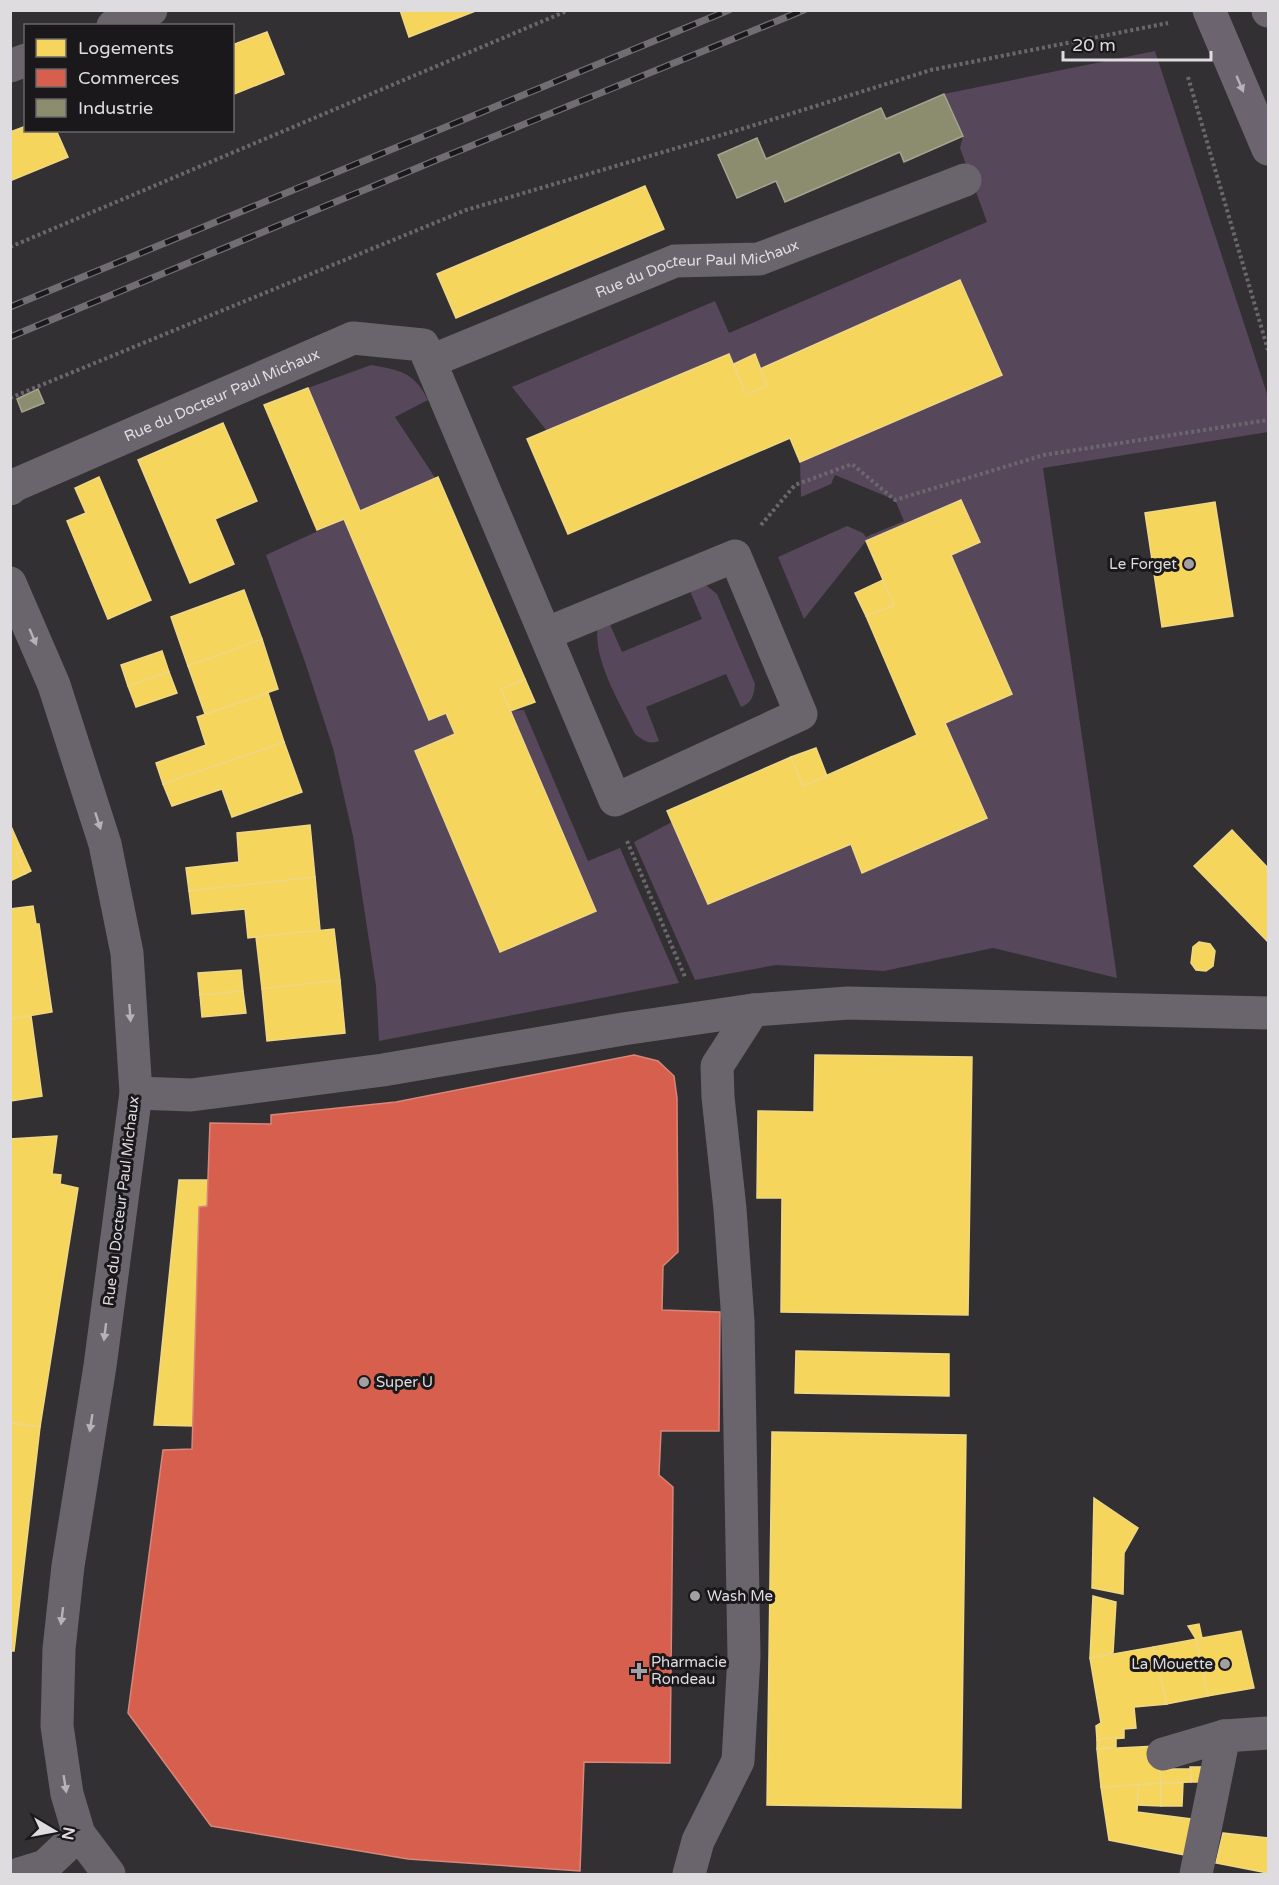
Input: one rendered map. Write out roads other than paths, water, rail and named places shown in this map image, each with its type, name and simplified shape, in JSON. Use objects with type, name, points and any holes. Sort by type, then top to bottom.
[{"type":"main road","points":[[1209,10],[1269,149]]},
{"type":"street","points":[[119,24],[152,10]]},
{"type":"street","name":"Rue du Docteur Paul Michaux","points":[[431,361],[675,261],[759,259],[965,180]]},
{"type":"street","name":"Rue du Docteur Paul Michaux","points":[[10,489],[353,338],[423,345],[615,800],[801,714],[735,556],[545,634]]},
{"type":"street","name":"Rue du Docteur Paul Michaux","points":[[10,584],[54,685],[105,844],[127,953],[135,1093],[100,1366],[68,1566],[58,1649],[57,1726],[67,1794],[79,1834],[109,1875]]},
{"type":"street","points":[[135,1093],[191,1095],[383,1071],[623,1029],[753,1010],[848,1003],[1269,1013]]},
{"type":"street","points":[[689,1875],[698,1842],[738,1761],[744,1656],[738,1321],[717,1066],[753,1010]]},
{"type":"street","points":[[1163,1754],[1224,1736],[1269,1733]]},
{"type":"street","points":[[1196,1875],[1224,1736]]},
{"type":"street","points":[[19,1875],[45,1866],[79,1834]]},
{"type":"railway","points":[[10,307],[729,10]]},
{"type":"railway","points":[[10,337],[804,10]]},
{"type":"place","name":"Le Forget","points":[[1189,564]]},
{"type":"place","name":"Super U","points":[[364,1382]]},
{"type":"place","name":"Wash Me","points":[[695,1596]]},
{"type":"place","name":"La Mouette","points":[[1225,1664]]},
{"type":"place","name":"Pharmacie Rondeau","points":[[639,1671]]}]
